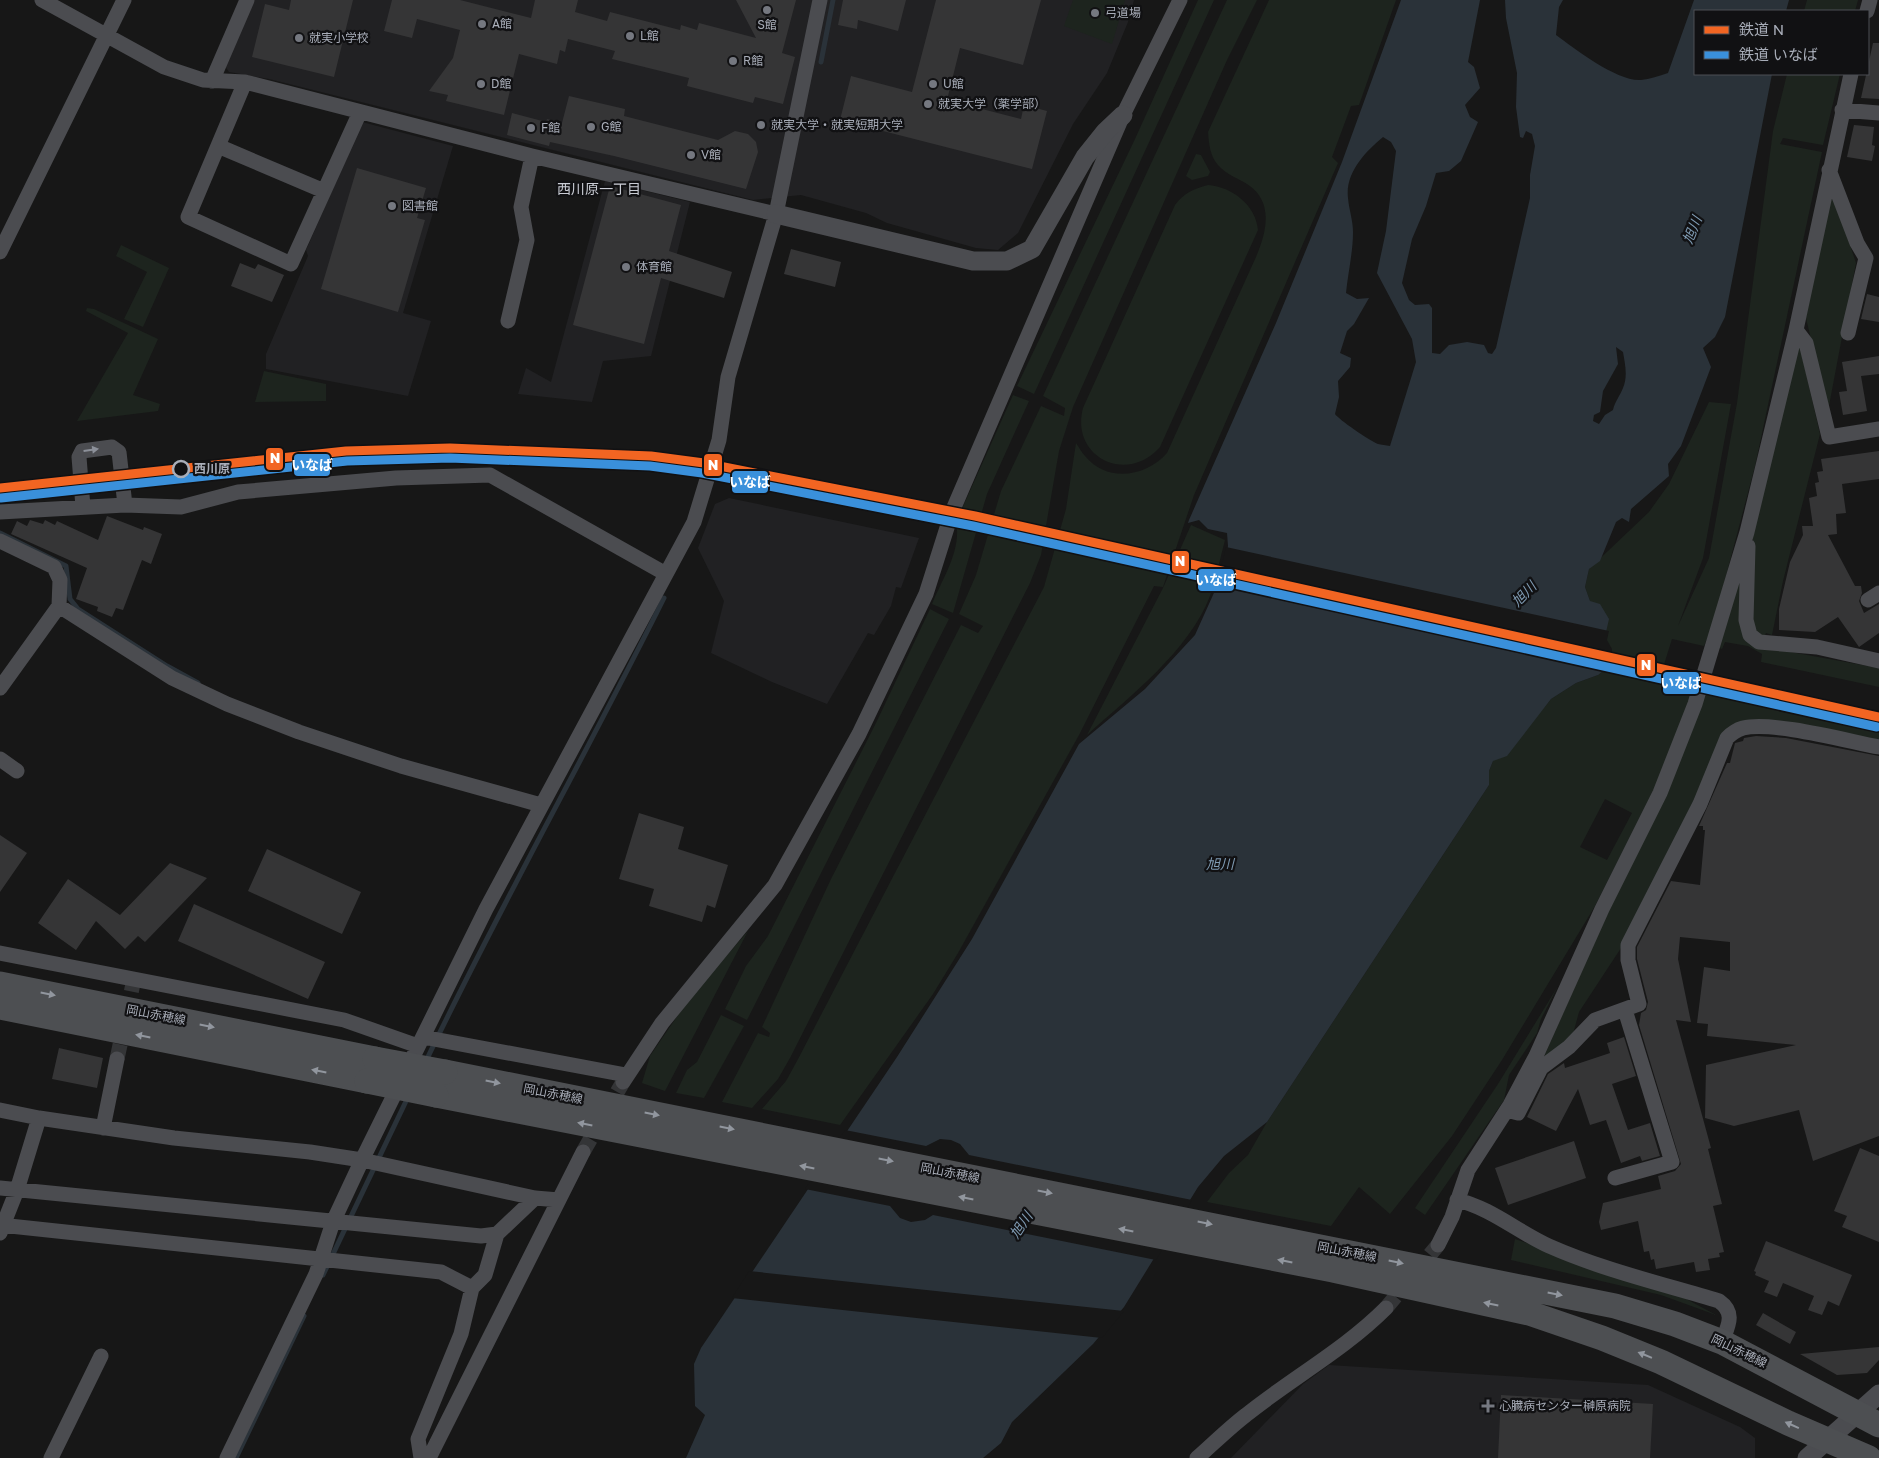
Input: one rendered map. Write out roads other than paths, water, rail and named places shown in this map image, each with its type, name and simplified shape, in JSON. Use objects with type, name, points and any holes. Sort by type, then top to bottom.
[{"type":"main road","name":"岡山赤穂線","points":[[0,984],[371,1070]]},
{"type":"main road","name":"岡山赤穂線","points":[[0,1007],[440,1083],[1341,1261],[1615,1306],[1675,1324],[1722,1342],[1879,1425]]},
{"type":"main road","name":"岡山赤穂線","points":[[1341,1261],[1565,1324],[1661,1362],[1826,1440],[1869,1458]]},
{"type":"street","points":[[42,0],[164,67],[212,81],[245,82],[532,156],[972,261],[1007,261],[1032,249],[1085,158],[1105,132],[1123,116]]},
{"type":"street","points":[[0,252],[124,0]]},
{"type":"street","points":[[212,81],[247,0]]},
{"type":"street","points":[[227,1458],[316,1274],[327,1260],[372,1162],[423,1040],[486,908],[694,522],[719,440],[728,377],[776,214],[820,0]]},
{"type":"street","points":[[1168,25],[1171,0]]},
{"type":"street","points":[[0,953],[344,1020],[423,1040],[443,1040],[624,1078],[662,1023],[775,885],[859,734],[926,594],[952,512],[1123,116],[1180,0]]},
{"type":"street","points":[[1438,1245],[1458,1200],[1468,1170],[1507,1110],[1536,1056],[1602,909],[1660,793],[1696,704],[1747,532],[1796,330],[1851,75]]},
{"type":"street","points":[[245,82],[188,217],[291,264],[360,112]]},
{"type":"street","points":[[1842,110],[1879,113]]},
{"type":"street","points":[[218,146],[324,191]]},
{"type":"street","points":[[508,322],[527,240],[520,207],[532,156]]},
{"type":"street","points":[[1829,170],[1857,243],[1866,258],[1848,333]]},
{"type":"street","points":[[1796,330],[1806,343],[1829,437],[1879,429]]},
{"type":"street","points":[[83,507],[79,457],[82,451],[112,447],[119,452],[125,505]]},
{"type":"street","points":[[0,512],[125,505],[181,507],[238,492],[396,478],[490,474],[666,574]]},
{"type":"street","points":[[1747,532],[1746,620],[1747,630],[1753,639],[1766,643],[1817,647],[1879,661]]},
{"type":"street","points":[[0,541],[54,567],[60,580],[59,606],[0,688]]},
{"type":"street","points":[[59,606],[172,678],[227,704],[299,732],[401,766],[541,806]]},
{"type":"street","points":[[1507,1110],[1518,1113],[1541,1068],[1569,1047],[1595,1020],[1639,1004],[1628,960],[1628,945],[1700,804],[1727,738],[1734,732],[1744,728],[1771,727],[1879,747]]},
{"type":"street","points":[[0,759],[17,771]]},
{"type":"street","points":[[1615,1178],[1672,1162],[1625,1010]]},
{"type":"street","points":[[103,1128],[117,1059]]},
{"type":"street","points":[[0,1110],[103,1128],[372,1162],[535,1198],[559,1200]]},
{"type":"street","points":[[38,1118],[17,1190],[1,1229],[441,1272],[472,1288]]},
{"type":"street","points":[[428,1458],[583,1152]]},
{"type":"street","points":[[0,1188],[481,1236],[497,1234]]},
{"type":"street","points":[[421,1458],[418,1439],[462,1334],[472,1288],[485,1275],[497,1234],[535,1198]]},
{"type":"street","points":[[1458,1200],[1496,1216],[1548,1246],[1580,1258],[1720,1301],[1728,1307],[1731,1316],[1722,1342]]},
{"type":"street","points":[[1197,1458],[1246,1415],[1315,1367],[1365,1329],[1386,1308]]},
{"type":"street","points":[[51,1458],[101,1356]]},
{"type":"street","points":[[1807,1458],[1879,1394]]},
{"type":"water","name":"旭川","points":[[1401,0],[1480,0],[1468,62],[1474,67],[1480,88],[1465,105],[1470,117],[1478,122],[1461,161],[1449,171],[1436,173],[1426,206],[1412,239],[1402,283],[1409,300],[1415,305],[1429,304],[1432,308],[1432,353],[1440,354],[1449,345],[1467,342],[1484,345],[1488,353],[1492,354],[1496,348],[1530,198],[1530,175],[1535,146],[1532,134],[1526,131],[1523,138],[1520,137],[1516,107],[1517,73],[1506,18],[1505,0],[1563,0],[1559,7],[1556,35],[1585,56],[1609,70],[1621,76],[1641,80],[1668,73],[1694,0],[1789,0],[1786,10],[1694,10],[1694,75],[1772,75],[1725,317],[1715,337],[1703,348],[1711,367],[1681,446],[1668,464],[1669,476],[1631,509],[1629,522],[1622,518],[1616,522],[1600,561],[1589,569],[1585,587],[1590,601],[1600,604],[1609,619],[1604,641],[1610,650],[1609,666],[1598,675],[1576,683],[1551,699],[1507,756],[1493,761],[1489,771],[1489,785],[1267,1122],[1224,1156],[1198,1187],[1124,1307],[1093,1344],[1012,1422],[1001,1443],[983,1458],[686,1458],[705,1415],[695,1406],[694,1364],[701,1348],[897,1057],[972,939],[1079,744],[1145,689],[1195,635],[1222,575],[1228,546],[1227,533],[1208,529],[1199,520],[1188,523],[1276,323],[1342,162]],"holes":[[[1383,137],[1391,142],[1396,151],[1386,231],[1377,273],[1412,339],[1416,362],[1390,446],[1374,442],[1335,414],[1339,397],[1338,381],[1350,367],[1351,358],[1340,353],[1347,331],[1354,324],[1369,298],[1357,299],[1346,293],[1353,232],[1348,189],[1353,172],[1363,156]],[[1616,347],[1623,352],[1626,370],[1625,384],[1613,410],[1605,415],[1599,424],[1593,421],[1594,415],[1600,412],[1603,391],[1618,364]]]},
{"type":"waterway","points":[[821,62],[833,0]]},
{"type":"waterway","points":[[0,533],[66,566],[70,599],[78,609],[167,666],[198,683]]},
{"type":"waterway","points":[[426,1061],[484,944],[664,598]]},
{"type":"waterway","points":[[323,1275],[408,1097]]},
{"type":"waterway","points":[[236,1458],[304,1316]]},
{"type":"tunnel","points":[[117,1059],[134,979]]},
{"type":"tunnel","points":[[583,1152],[623,1082]]},
{"type":"tunnel","points":[[1386,1308],[1438,1245]]},
{"type":"rail line","name":"N","points":[[0,488],[346,451],[450,448],[651,456],[704,463],[975,516],[1879,717]]},
{"type":"rail line","name":"いなば","points":[[1,498],[347,461],[450,458],[650,466],[702,473],[973,526],[1877,727]]},
{"type":"place","name":"S館","points":[[767,10]]},
{"type":"place","name":"弓道場","points":[[1095,13]]},
{"type":"place","name":"A館","points":[[482,24]]},
{"type":"place","name":"L館","points":[[630,36]]},
{"type":"place","name":"就実小学校","points":[[299,38]]},
{"type":"place","name":"R館","points":[[733,61]]},
{"type":"place","name":"D館","points":[[481,84]]},
{"type":"place","name":"U館","points":[[933,84]]},
{"type":"place","name":"就実大学（薬学部）","points":[[928,104]]},
{"type":"place","name":"就実大学・就実短期大学","points":[[761,125]]},
{"type":"place","name":"G館","points":[[591,127]]},
{"type":"place","name":"F館","points":[[531,128]]},
{"type":"place","name":"V館","points":[[691,155]]},
{"type":"place","name":"図書館","points":[[392,206]]},
{"type":"place","name":"体育館","points":[[626,267]]},
{"type":"place","name":"西川原","points":[[181,469]]},
{"type":"place","name":"心臓病センター榊原病院","points":[[1488,1406]]},
{"type":"district","name":"西川原一丁目","points":[[599,189]]}]
